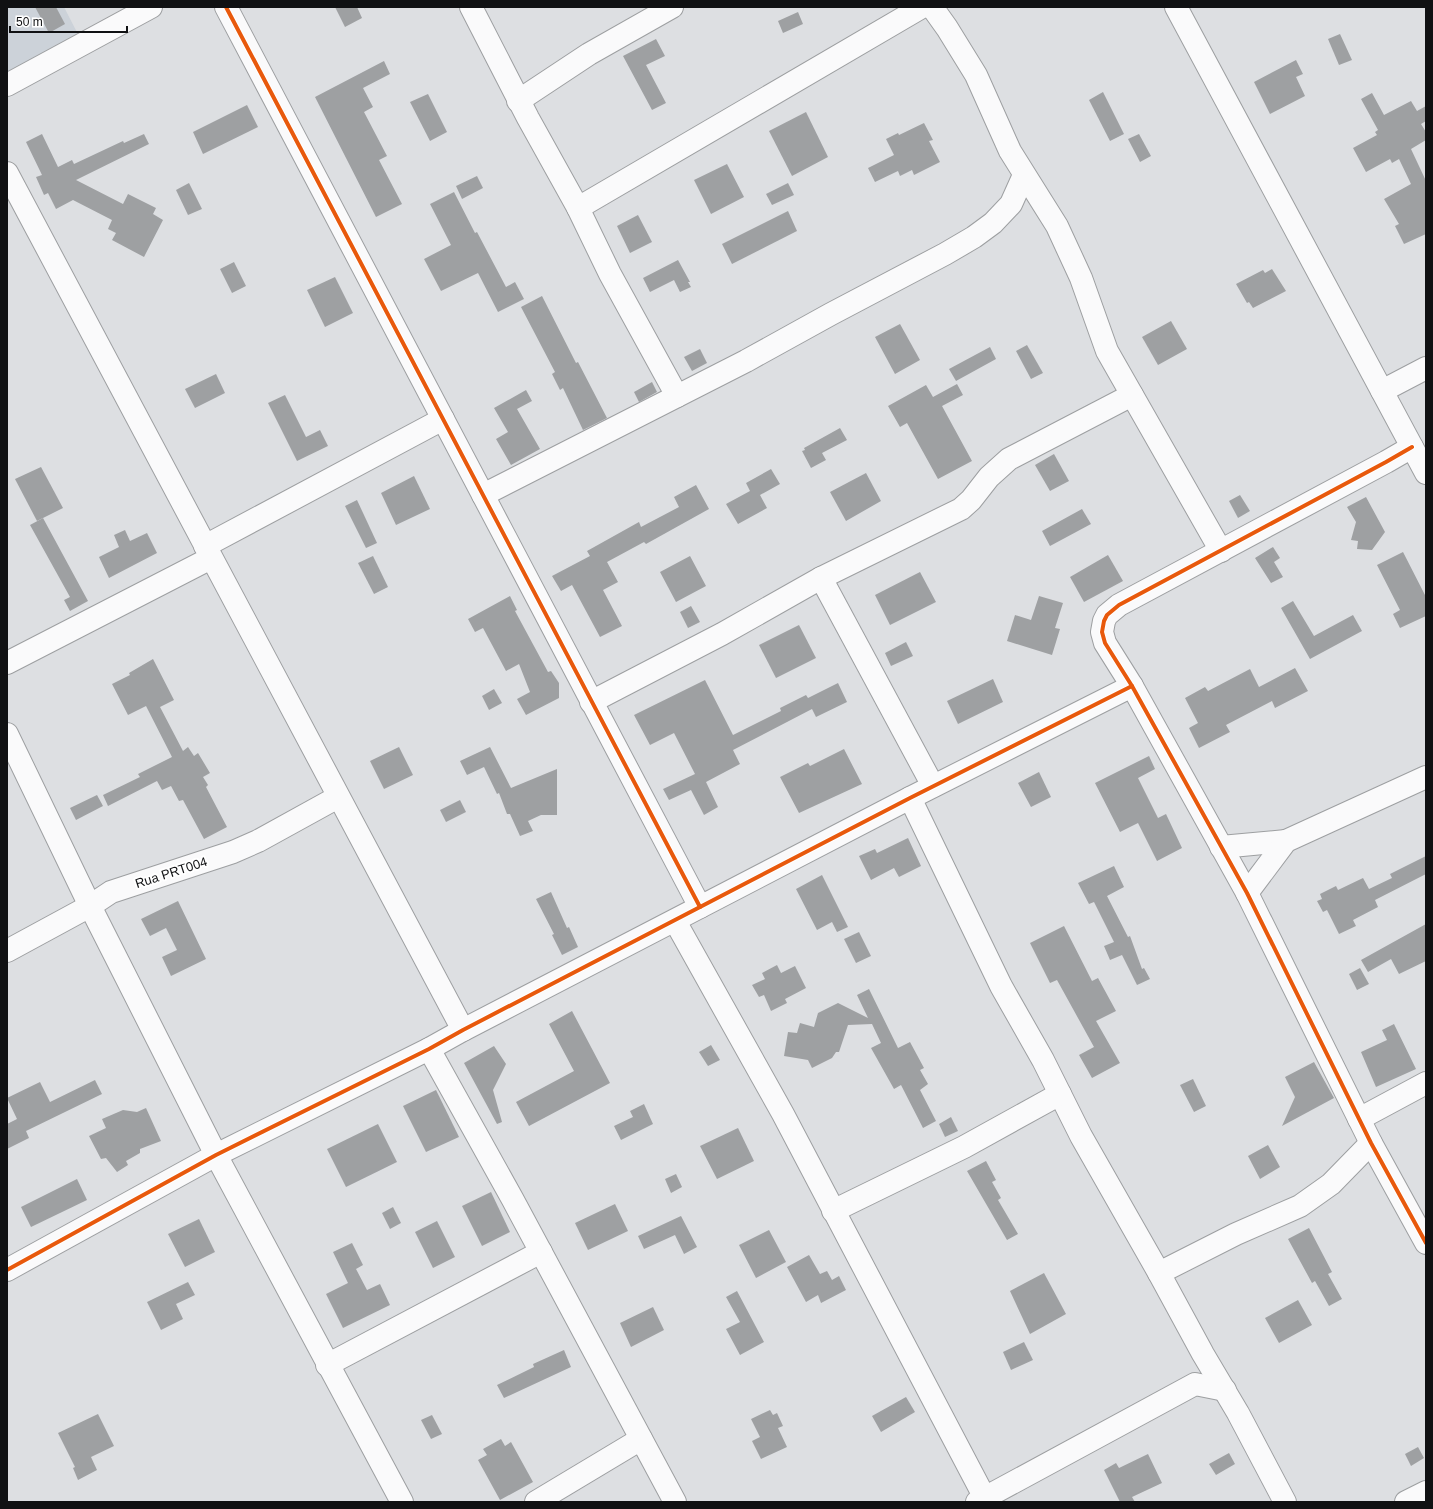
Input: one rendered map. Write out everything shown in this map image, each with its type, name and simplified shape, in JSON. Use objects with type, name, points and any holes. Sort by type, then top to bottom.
[{"type":"street","points":[[7,85],[151,7]]},
{"type":"street","points":[[226,7],[700,907]]},
{"type":"street","points":[[471,7],[518,100],[578,208],[610,274],[677,396]]},
{"type":"street","points":[[518,100],[589,54],[672,7]]},
{"type":"street","points":[[1176,7],[1426,473]]},
{"type":"street","points":[[578,208],[936,9],[976,75],[1010,151],[1038,198],[1057,226],[1081,278],[1107,351],[1220,551]]},
{"type":"street","points":[[7,173],[463,1030]]},
{"type":"street","points":[[483,495],[746,361],[974,237],[993,222],[1011,204],[1024,175]]},
{"type":"street","points":[[1011,204],[1038,198]]},
{"type":"street","points":[[1382,390],[1426,368]]},
{"type":"street","points":[[591,702],[722,634],[821,578],[961,509],[971,500],[989,477],[1009,459],[1132,395]]},
{"type":"street","points":[[7,663],[208,552],[443,419]]},
{"type":"street","points":[[1412,447],[1119,606],[1107,615],[1102,632],[1105,643],[1132,686],[1220,847],[1247,893],[1359,1120],[1426,1243]]},
{"type":"street","points":[[821,578],[933,786]]},
{"type":"street","points":[[7,1270],[216,1155],[429,1049],[933,786],[1132,686]]},
{"type":"street","points":[[7,734],[90,906],[216,1155],[402,1502]]},
{"type":"street","points":[[1220,847],[1286,841],[1426,777]]},
{"type":"street","name":"Rua PRT004","points":[[7,951],[90,906],[111,892],[125,886],[155,878],[233,852],[258,841],[338,797]]},
{"type":"street","points":[[910,798],[1001,986],[1043,1060],[1081,1136],[1203,1354],[1225,1390],[1285,1502]]},
{"type":"street","points":[[1247,893],[1286,841]]},
{"type":"street","points":[[675,921],[783,1114],[983,1501],[1195,1384],[1225,1390]]},
{"type":"street","points":[[429,1049],[541,1252],[675,1502]]},
{"type":"street","points":[[1359,1120],[1426,1083]]},
{"type":"street","points":[[833,1211],[964,1147],[1060,1094]]},
{"type":"street","points":[[1159,1273],[1236,1234],[1300,1206],[1331,1184],[1371,1143]]},
{"type":"street","points":[[327,1364],[541,1252]]},
{"type":"street","points":[[1195,1384],[1203,1354]]},
{"type":"street","points":[[536,1502],[641,1439]]},
{"type":"street","points":[[1406,1502],[1426,1492]]},
{"type":"shaded area","points":[[7,7],[64,7],[83,44],[7,79]]},
{"type":"building","points":[[35,7],[56,7],[65,24],[49,33]]},
{"type":"building","points":[[335,7],[357,7],[362,18],[345,27]]},
{"type":"building","points":[[798,12],[803,24],[783,33],[778,21]]},
{"type":"building","points":[[1340,34],[1352,60],[1339,65],[1328,39]]},
{"type":"building","points":[[656,39],[665,56],[646,65],[666,103],[652,110],[623,56]]},
{"type":"building","points":[[1296,60],[1303,74],[1296,77],[1305,96],[1270,114],[1254,82]]},
{"type":"building","points":[[384,61],[390,74],[363,88],[373,107],[364,112],[387,156],[379,160],[402,204],[376,217],[315,97]]},
{"type":"building","points":[[1103,92],[1124,134],[1110,141],[1089,100]]},
{"type":"building","points":[[1372,93],[1384,115],[1411,101],[1417,111],[1426,106],[1426,121],[1421,124],[1426,132],[1426,140],[1411,149],[1426,181],[1426,234],[1404,244],[1395,226],[1399,224],[1384,199],[1411,184],[1399,159],[1392,163],[1390,159],[1366,172],[1353,148],[1377,135],[1375,132],[1378,130],[1361,99]]},
{"type":"building","points":[[428,94],[447,132],[430,141],[410,102]]},
{"type":"building","points":[[247,105],[258,127],[203,154],[193,132]]},
{"type":"building","points":[[806,112],[828,157],[792,176],[769,131]]},
{"type":"building","points":[[924,123],[933,140],[929,141],[940,162],[914,175],[912,170],[900,176],[898,171],[875,182],[868,168],[894,155],[886,139],[898,133],[899,135]]},
{"type":"building","points":[[42,134],[58,167],[72,160],[74,164],[123,141],[124,143],[144,134],[149,144],[76,180],[123,204],[128,194],[156,208],[153,214],[163,220],[144,257],[112,240],[116,233],[108,229],[112,220],[73,200],[56,209],[48,193],[44,195],[36,177],[42,175],[26,142]]},
{"type":"building","points":[[1139,134],[1151,156],[1140,162],[1128,139]]},
{"type":"building","points":[[727,164],[744,197],[711,214],[694,180]]},
{"type":"building","points":[[477,176],[483,188],[462,199],[456,186]]},
{"type":"building","points":[[189,183],[202,209],[188,215],[176,190]]},
{"type":"building","points":[[788,183],[794,195],[772,205],[766,194]]},
{"type":"building","points":[[454,192],[475,233],[477,232],[506,287],[515,282],[524,299],[498,312],[478,273],[441,291],[424,259],[451,245],[430,204]]},
{"type":"building","points":[[788,211],[797,231],[732,264],[722,244]]},
{"type":"building","points":[[638,215],[652,242],[630,253],[617,226]]},
{"type":"building","points":[[678,260],[690,282],[688,282],[691,287],[680,292],[674,280],[650,292],[643,278]]},
{"type":"building","points":[[234,262],[246,286],[232,293],[220,269]]},
{"type":"building","points":[[1272,269],[1286,291],[1253,308],[1249,302],[1247,303],[1236,284],[1263,270],[1265,273]]},
{"type":"building","points":[[335,277],[353,313],[325,327],[307,290]]},
{"type":"building","points":[[542,296],[576,363],[578,362],[607,418],[583,430],[563,388],[560,390],[552,374],[555,372],[521,307]]},
{"type":"building","points":[[1171,321],[1187,349],[1158,365],[1142,337]]},
{"type":"building","points":[[900,324],[920,360],[895,374],[875,337]]},
{"type":"building","points":[[1027,345],[1043,373],[1031,379],[1016,351]]},
{"type":"building","points":[[990,347],[996,359],[956,381],[949,369]]},
{"type":"building","points":[[700,349],[707,363],[692,371],[684,357]]},
{"type":"building","points":[[216,374],[225,393],[195,408],[185,389]]},
{"type":"building","points":[[652,382],[657,392],[639,402],[634,392]]},
{"type":"building","points":[[957,384],[963,395],[942,406],[972,461],[938,479],[907,423],[900,427],[888,406],[926,385],[933,397]]},
{"type":"building","points":[[526,390],[532,401],[517,409],[540,449],[511,465],[496,439],[508,432],[494,408]]},
{"type":"building","points":[[285,395],[306,437],[320,430],[328,446],[297,461],[268,403]]},
{"type":"building","points":[[840,428],[847,440],[822,453],[826,460],[811,468],[802,451],[805,450],[804,448]]},
{"type":"building","points":[[1054,454],[1069,481],[1050,491],[1035,465]]},
{"type":"building","points":[[41,467],[63,508],[37,521],[15,479]]},
{"type":"building","points":[[771,469],[780,484],[760,495],[767,508],[738,524],[726,504],[750,491],[746,483]]},
{"type":"building","points":[[866,473],[881,501],[846,521],[830,492]]},
{"type":"building","points":[[414,476],[430,509],[396,525],[381,493]]},
{"type":"building","points":[[696,485],[709,509],[646,544],[644,542],[607,562],[618,582],[603,590],[622,626],[600,637],[572,585],[561,591],[552,576],[590,556],[587,551],[639,522],[641,527],[679,507],[674,497]]},
{"type":"building","points":[[1240,495],[1250,511],[1238,518],[1229,501]]},
{"type":"building","points":[[1366,497],[1385,532],[1372,550],[1357,549],[1358,541],[1351,540],[1356,522],[1347,507]]},
{"type":"building","points":[[357,500],[377,543],[366,548],[345,506]]},
{"type":"building","points":[[1082,509],[1091,524],[1050,546],[1042,531]]},
{"type":"building","points":[[43,518],[88,601],[70,611],[64,600],[70,597],[30,525]]},
{"type":"building","points":[[125,530],[130,541],[147,533],[157,553],[109,578],[99,557],[119,547],[114,535]]},
{"type":"building","points":[[1273,547],[1280,558],[1274,562],[1283,577],[1271,583],[1255,558]]},
{"type":"building","points":[[1403,552],[1426,597],[1426,616],[1400,628],[1393,614],[1400,610],[1377,565]]},
{"type":"building","points":[[1108,555],[1123,581],[1084,602],[1070,577]]},
{"type":"building","points":[[373,556],[388,587],[374,594],[358,563]]},
{"type":"building","points":[[690,556],[706,586],[676,602],[660,572]]},
{"type":"building","points":[[920,572],[936,602],[890,625],[875,595]]},
{"type":"building","points":[[510,596],[517,610],[515,611],[548,672],[551,671],[559,683],[559,698],[526,715],[517,699],[530,692],[519,664],[506,671],[483,628],[475,632],[468,619]]},
{"type":"building","points":[[1039,596],[1063,603],[1055,628],[1060,629],[1052,655],[1007,641],[1015,615],[1031,620]]},
{"type":"building","points":[[1293,601],[1314,636],[1353,615],[1362,631],[1310,659],[1281,608]]},
{"type":"building","points":[[691,606],[700,622],[688,628],[680,612]]},
{"type":"building","points":[[799,625],[816,658],[776,678],[759,645]]},
{"type":"building","points":[[906,642],[913,656],[891,666],[885,653]]},
{"type":"building","points":[[153,659],[174,700],[160,707],[183,751],[188,747],[194,756],[198,753],[210,773],[203,777],[208,785],[206,787],[227,827],[204,839],[183,800],[179,801],[171,786],[162,790],[157,781],[108,806],[103,795],[140,777],[138,774],[172,757],[146,706],[128,715],[112,684],[130,675],[129,673]]},
{"type":"building","points":[[1295,668],[1308,691],[1275,708],[1272,701],[1226,725],[1230,732],[1199,748],[1189,728],[1198,723],[1185,698],[1205,687],[1208,691],[1250,669],[1259,687]]},
{"type":"building","points":[[993,679],[1003,702],[958,724],[947,701]]},
{"type":"building","points":[[705,680],[733,735],[781,711],[780,708],[806,695],[808,698],[838,683],[847,702],[816,717],[812,709],[733,750],[740,764],[706,782],[718,807],[704,815],[691,790],[669,800],[663,789],[695,774],[674,733],[650,745],[634,715]]},
{"type":"building","points":[[494,689],[502,703],[489,710],[482,696]]},
{"type":"building","points":[[399,747],[413,775],[384,789],[370,761]]},
{"type":"building","points":[[490,747],[511,788],[557,769],[557,815],[541,815],[528,821],[533,831],[520,836],[510,814],[507,814],[499,793],[497,794],[484,767],[467,775],[460,761]]},
{"type":"building","points":[[844,749],[862,784],[799,813],[780,777],[808,763],[810,766]]},
{"type":"building","points":[[1149,756],[1155,769],[1138,778],[1158,818],[1166,814],[1182,848],[1157,861],[1138,823],[1120,832],[1095,783]]},
{"type":"building","points":[[1039,772],[1051,797],[1031,807],[1018,783]]},
{"type":"building","points":[[97,795],[103,806],[76,820],[70,808]]},
{"type":"building","points":[[460,800],[466,812],[446,822],[440,810]]},
{"type":"building","points":[[908,838],[921,866],[899,877],[894,868],[871,880],[859,856],[875,849],[877,853]]},
{"type":"building","points":[[1426,856],[1426,874],[1375,900],[1378,907],[1353,920],[1356,926],[1339,934],[1327,910],[1323,912],[1317,901],[1322,899],[1320,894],[1336,886],[1338,890],[1363,878],[1369,889],[1392,878],[1390,874]]},
{"type":"building","points":[[1114,866],[1124,887],[1107,896],[1128,937],[1130,936],[1142,969],[1144,968],[1150,979],[1137,985],[1122,955],[1110,960],[1104,946],[1114,942],[1094,902],[1089,904],[1078,883]]},
{"type":"building","points":[[822,875],[848,927],[837,932],[832,922],[817,930],[796,889]]},
{"type":"building","points":[[551,892],[567,928],[569,927],[578,947],[562,955],[552,935],[554,934],[536,899]]},
{"type":"building","points":[[178,901],[206,959],[171,976],[162,957],[177,950],[166,928],[150,936],[141,919]]},
{"type":"building","points":[[1426,924],[1426,961],[1399,974],[1391,959],[1368,972],[1361,960]]},
{"type":"building","points":[[1064,926],[1092,981],[1098,978],[1116,1011],[1096,1021],[1120,1063],[1092,1078],[1079,1055],[1094,1047],[1057,980],[1050,983],[1030,943]]},
{"type":"building","points":[[859,932],[871,956],[856,963],[844,939]]},
{"type":"building","points":[[777,965],[781,973],[795,966],[806,988],[785,999],[787,1003],[771,1011],[764,995],[759,997],[752,985],[765,979],[762,973]]},
{"type":"building","points":[[1360,968],[1369,984],[1357,990],[1349,974]]},
{"type":"building","points":[[869,989],[898,1048],[910,1042],[924,1068],[920,1070],[928,1084],[920,1090],[936,1121],[923,1128],[901,1085],[894,1089],[871,1048],[881,1043],[872,1024],[848,1025],[839,1052],[836,1052],[832,1058],[812,1068],[808,1060],[784,1056],[788,1032],[797,1033],[800,1023],[814,1027],[818,1013],[838,1003],[868,1018],[857,995]]},
{"type":"building","points":[[572,1011],[610,1083],[529,1126],[516,1102],[574,1071],[549,1024]]},
{"type":"building","points":[[1394,1024],[1416,1069],[1376,1087],[1361,1052],[1387,1040],[1382,1030]]},
{"type":"building","points":[[711,1045],[720,1060],[708,1066],[699,1052]]},
{"type":"building","points":[[494,1046],[506,1064],[493,1090],[502,1122],[497,1124],[464,1063]]},
{"type":"building","points":[[1314,1062],[1334,1098],[1282,1126],[1295,1097],[1285,1077]]},
{"type":"building","points":[[1193,1079],[1206,1106],[1194,1112],[1180,1085]]},
{"type":"building","points":[[95,1080],[102,1094],[26,1131],[29,1138],[7,1149],[7,1124],[17,1119],[7,1098],[40,1082],[50,1102]]},
{"type":"building","points":[[436,1090],[459,1137],[426,1152],[403,1106]]},
{"type":"building","points":[[644,1104],[653,1124],[621,1140],[614,1126],[633,1117],[630,1111]]},
{"type":"building","points":[[146,1108],[161,1141],[140,1149],[140,1153],[126,1161],[128,1165],[117,1172],[106,1158],[101,1159],[89,1136],[106,1128],[102,1119],[123,1110],[137,1112]]},
{"type":"building","points":[[951,1117],[958,1131],[945,1137],[939,1124]]},
{"type":"building","points":[[378,1124],[397,1162],[346,1187],[327,1149]]},
{"type":"building","points":[[738,1128],[754,1161],[717,1179],[700,1146]]},
{"type":"building","points":[[1268,1145],[1280,1167],[1260,1179],[1248,1156]]},
{"type":"building","points":[[986,1161],[996,1180],[992,1182],[1001,1198],[998,1200],[1018,1234],[1007,1240],[967,1171]]},
{"type":"building","points":[[676,1174],[682,1187],[671,1193],[665,1179]]},
{"type":"building","points":[[77,1179],[87,1200],[31,1227],[21,1207]]},
{"type":"building","points":[[491,1192],[510,1232],[482,1246],[462,1206]]},
{"type":"building","points":[[615,1204],[628,1231],[588,1250],[575,1223]]},
{"type":"building","points":[[393,1207],[401,1223],[390,1229],[382,1213]]},
{"type":"building","points":[[681,1216],[697,1247],[684,1254],[675,1235],[644,1249],[638,1236]]},
{"type":"building","points":[[199,1219],[215,1252],[185,1267],[168,1234]]},
{"type":"building","points":[[437,1221],[455,1257],[433,1268],[415,1232]]},
{"type":"building","points":[[1309,1228],[1332,1272],[1328,1274],[1342,1299],[1329,1306],[1315,1281],[1312,1283],[1288,1239]]},
{"type":"building","points":[[769,1230],[786,1262],[756,1278],[739,1245]]},
{"type":"building","points":[[352,1243],[363,1265],[356,1269],[367,1290],[380,1284],[390,1305],[343,1328],[326,1294],[348,1283],[333,1252]]},
{"type":"building","points":[[809,1255],[820,1274],[827,1271],[832,1280],[839,1276],[846,1290],[821,1303],[818,1295],[806,1302],[787,1267]]},
{"type":"building","points":[[1044,1273],[1066,1314],[1030,1334],[1010,1291]]},
{"type":"building","points":[[188,1282],[195,1295],[176,1304],[183,1319],[161,1330],[147,1302]]},
{"type":"building","points":[[737,1291],[764,1342],[740,1355],[726,1329],[740,1322],[726,1297]]},
{"type":"building","points":[[1298,1300],[1312,1325],[1279,1343],[1265,1318]]},
{"type":"building","points":[[653,1307],[664,1330],[631,1347],[620,1323]]},
{"type":"building","points":[[1024,1342],[1033,1360],[1011,1370],[1003,1352]]},
{"type":"building","points":[[564,1350],[571,1367],[504,1398],[497,1385],[534,1367],[533,1364]]},
{"type":"building","points":[[906,1397],[915,1412],[881,1432],[872,1416]]},
{"type":"building","points":[[770,1410],[773,1415],[777,1413],[783,1426],[778,1428],[787,1447],[761,1459],[752,1441],[760,1437],[751,1419]]},
{"type":"building","points":[[98,1414],[114,1446],[91,1457],[97,1470],[78,1480],[73,1468],[75,1467],[58,1433]]},
{"type":"building","points":[[432,1415],[442,1434],[431,1439],[421,1420]]},
{"type":"building","points":[[501,1439],[505,1446],[511,1442],[533,1482],[500,1500],[478,1460],[487,1455],[483,1449]]},
{"type":"building","points":[[1418,1447],[1424,1458],[1411,1466],[1405,1454]]},
{"type":"building","points":[[1229,1453],[1235,1464],[1216,1475],[1209,1464]]},
{"type":"building","points":[[1148,1454],[1162,1483],[1132,1497],[1135,1502],[1120,1502],[1104,1470],[1116,1463],[1119,1468]]},
{"type":"cycle path","points":[[226,7],[700,907]]},
{"type":"cycle path","points":[[1412,447],[1119,605],[1107,615],[1102,632],[1105,643],[1132,686],[1247,893],[1371,1143],[1426,1243]]},
{"type":"cycle path","points":[[7,1270],[216,1155],[429,1049],[910,798],[1132,686]]}]
